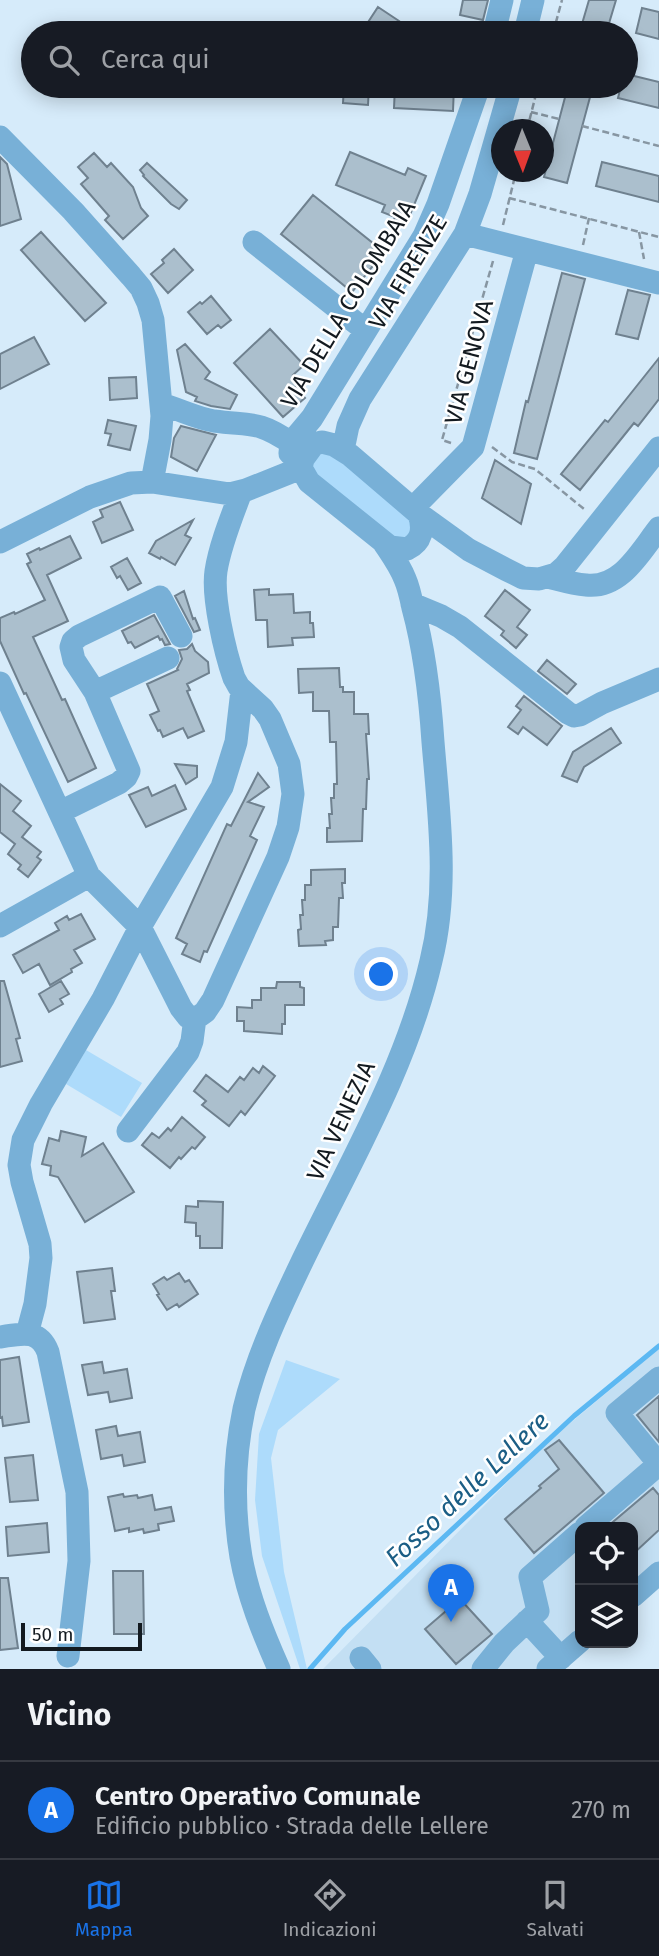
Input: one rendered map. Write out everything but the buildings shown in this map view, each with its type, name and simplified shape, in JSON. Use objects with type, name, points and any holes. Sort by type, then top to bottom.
[{"type":"street","points":[[497,21],[502,0]]},
{"type":"street","points":[[528,21],[533,0]]},
{"type":"street","name":"VIA DELLA COLOMBAIA","points":[[304,453],[312,418],[428,228],[475,98]]},
{"type":"street","name":"VIA FIRENZE","points":[[343,450],[348,426],[360,399],[465,234],[480,194],[508,98]]},
{"type":"street","points":[[0,138],[73,211],[141,288],[148,303],[153,320],[161,404],[160,440],[152,482]]},
{"type":"street","points":[[465,234],[659,283]]},
{"type":"street","points":[[254,242],[365,330]]},
{"type":"street","name":"VIA GENOVA","points":[[416,511],[473,447],[527,250]]},
{"type":"street","name":"VIA FIRENZE","points":[[0,542],[101,493],[136,482],[223,493],[242,492],[304,453],[360,399]]},
{"type":"street","points":[[161,404],[214,421],[260,425],[277,433],[304,453],[309,482],[390,547],[407,549],[415,544],[443,541],[470,550]]},
{"type":"street","points":[[304,453],[326,442],[343,450],[416,511],[470,550],[520,577],[548,577],[586,585],[608,583],[623,572],[659,528]]},
{"type":"street","points":[[548,577],[565,566],[659,448]]},
{"type":"street","points":[[0,683],[89,876],[140,927],[180,1008],[186,1015],[195,1018],[202,1015],[209,1008],[225,976],[278,857],[293,804],[292,779],[284,748],[267,714],[242,690],[232,673],[215,589],[218,562],[242,492]]},
{"type":"street","name":"VIA VENEZIA","points":[[406,580],[409,560],[422,527],[416,511]]},
{"type":"street","name":"VIA VENEZIA","points":[[279,1669],[254,1608],[242,1558],[236,1498],[238,1448],[247,1398],[268,1338],[300,1265],[381,1101],[413,1019],[433,952],[442,886],[429,691],[422,643],[406,580],[384,543]]},
{"type":"street","points":[[60,812],[119,783],[128,774],[127,765],[93,689],[77,666],[71,651],[72,643],[79,636],[160,597],[181,636]]},
{"type":"street","points":[[412,604],[460,627],[574,716],[659,679]]},
{"type":"street","points":[[93,689],[168,658]]},
{"type":"street","points":[[27,1334],[41,1258],[40,1244],[22,1182],[19,1165],[21,1148],[32,1121],[103,999],[140,927],[211,810],[234,751],[242,690]]},
{"type":"street","points":[[0,926],[89,876]]},
{"type":"street","points":[[128,1131],[188,1052],[194,1035],[195,1018]]},
{"type":"street","points":[[0,1337],[27,1334],[41,1339],[48,1353],[76,1484],[79,1561],[68,1656]]},
{"type":"street","points":[[592,1522],[659,1464],[617,1413],[659,1378]]},
{"type":"street","points":[[483,1669],[504,1643],[538,1611],[530,1577],[575,1536]]},
{"type":"street","points":[[638,1591],[659,1573]]},
{"type":"street","points":[[527,1622],[555,1663],[575,1645]]},
{"type":"path","points":[[556,21],[562,0]]},
{"type":"path","points":[[529,119],[535,98]]},
{"type":"path","points":[[531,112],[559,120]]},
{"type":"path","points":[[582,126],[659,146]]},
{"type":"path","points":[[442,440],[499,242],[513,182]]},
{"type":"path","points":[[509,198],[659,237]]},
{"type":"path","points":[[581,255],[589,218]]},
{"type":"path","points":[[639,231],[645,263]]},
{"type":"path","points":[[474,442],[494,448],[512,462],[535,468],[600,523]]},
{"type":"shaded area","points":[[324,450],[410,511],[414,533],[398,542],[318,482],[310,462]]},
{"type":"shaded area","points":[[86,1050],[142,1083],[121,1117],[66,1084]]},
{"type":"shaded area","points":[[659,1349],[659,1588],[638,1607],[638,1522],[575,1522],[575,1648],[589,1648],[564,1669],[323,1669],[544,1445]]},
{"type":"shaded area","points":[[286,1360],[340,1379],[278,1430],[271,1458],[284,1572],[307,1669],[300,1669],[262,1556],[255,1500],[259,1434]]},
{"type":"waterway","name":"Fosso delle Lellere","points":[[310,1669],[345,1629],[574,1416],[659,1346]]},
{"type":"place","name":"Centro Operativo Comunale","points":[[451,1622]]}]
